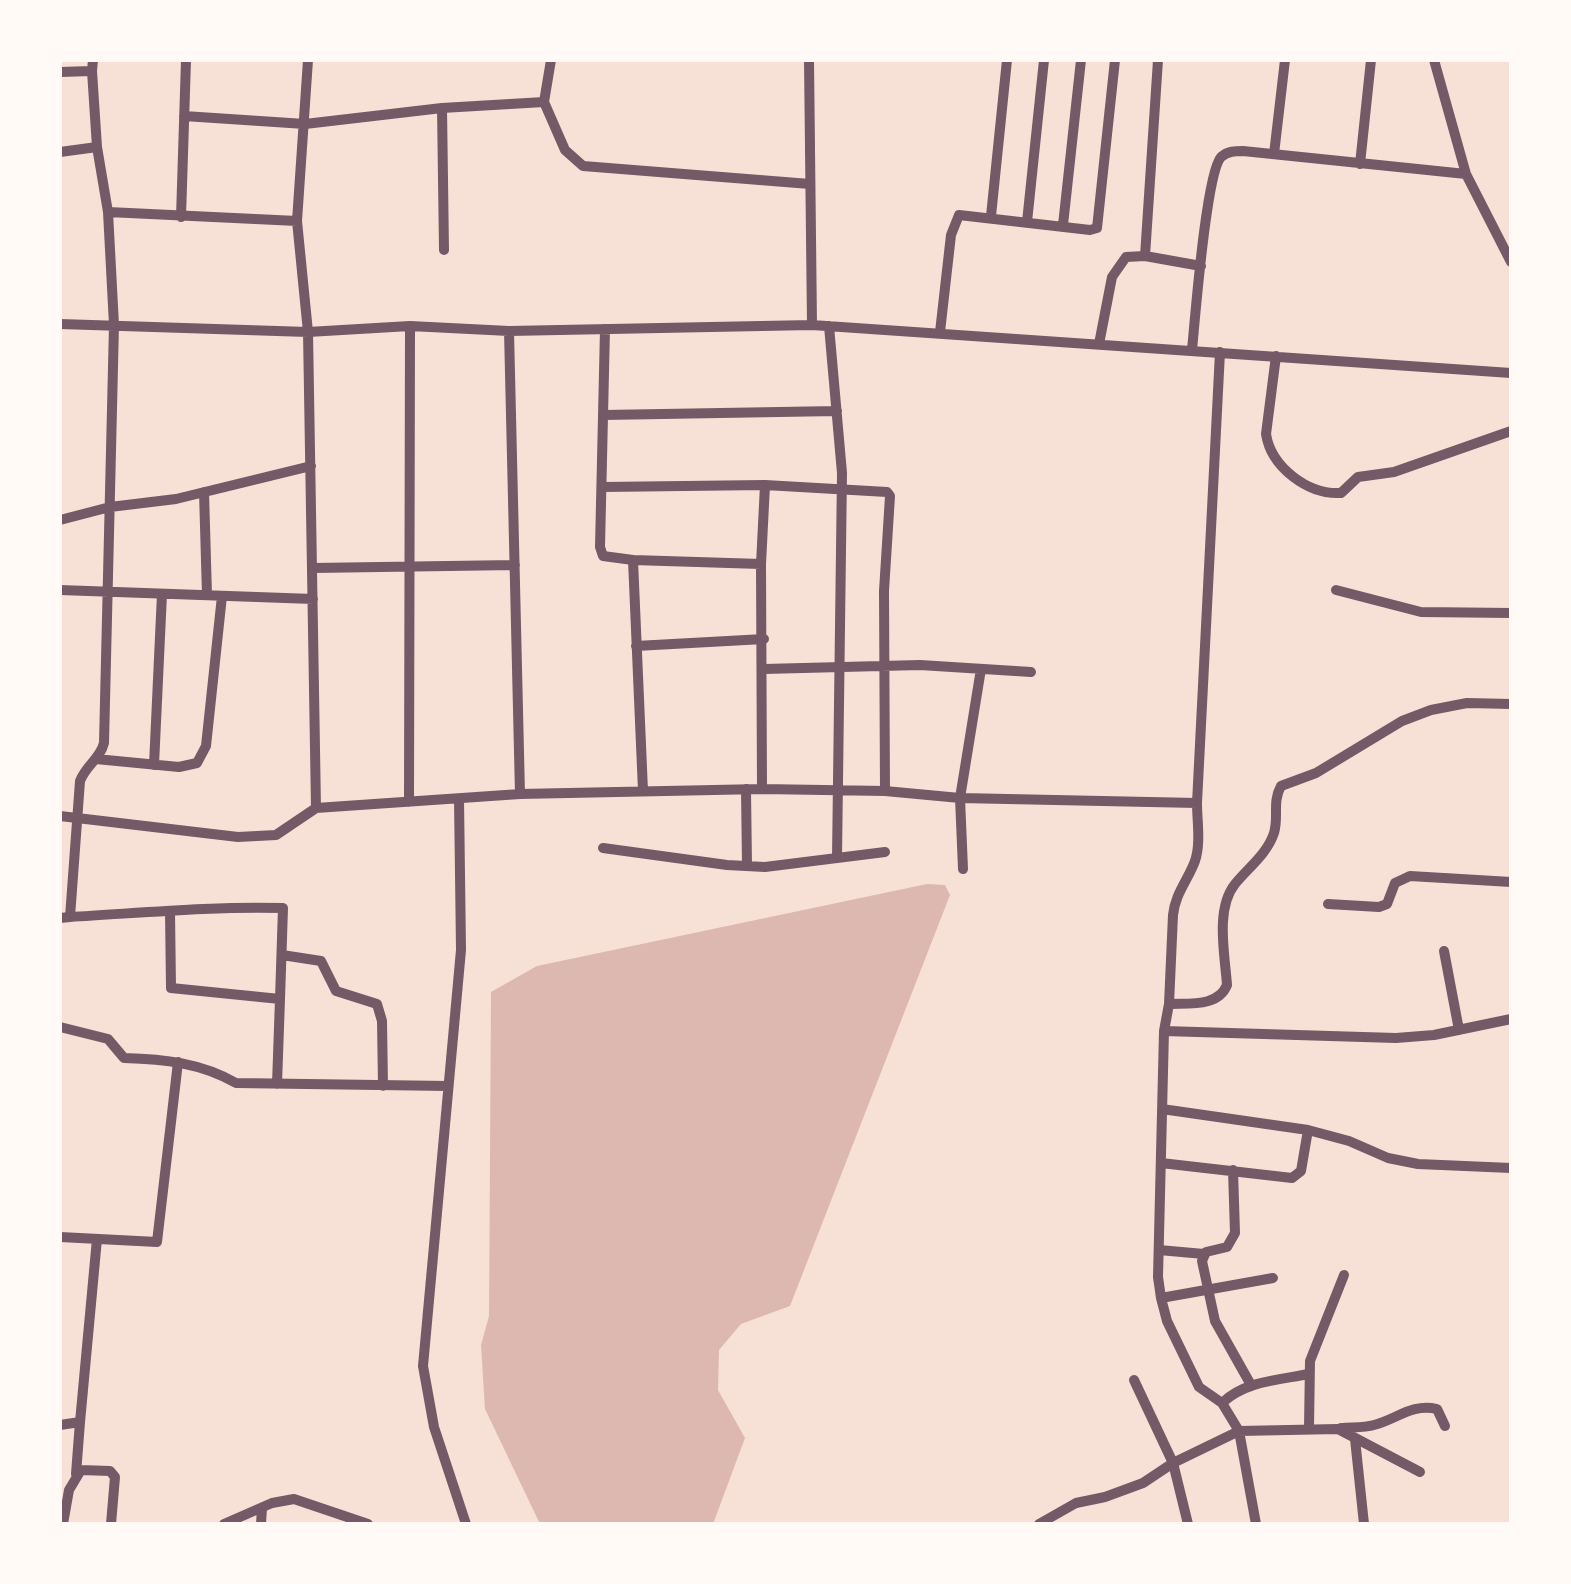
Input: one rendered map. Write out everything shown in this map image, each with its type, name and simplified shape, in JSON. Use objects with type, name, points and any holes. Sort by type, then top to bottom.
[{"type":"street","points":[[181,217],[186,60]]},
{"type":"street","points":[[308,60],[297,222],[308,332],[316,808]]},
{"type":"street","points":[[551,60],[544,102],[565,150],[584,166],[810,184]]},
{"type":"street","points":[[809,60],[812,325]]},
{"type":"street","points":[[991,216],[1007,60]]},
{"type":"street","points":[[1027,222],[1044,60]]},
{"type":"street","points":[[1062,225],[1081,60]]},
{"type":"street","points":[[940,332],[954,222],[959,215],[1097,228],[1115,60]]},
{"type":"street","points":[[1145,256],[1158,60]]},
{"type":"street","points":[[1274,154],[1285,60]]},
{"type":"street","points":[[1360,164],[1371,60]]},
{"type":"street","points":[[1434,60],[1466,174],[1511,262]]},
{"type":"street","points":[[60,72],[93,65],[97,147],[108,212],[114,325],[104,743],[96,759],[84,768],[80,781],[65,917],[283,908],[276,1084]]},
{"type":"street","points":[[184,116],[305,124],[442,108],[544,102]]},
{"type":"street","points":[[442,108],[444,250]]},
{"type":"street","points":[[60,152],[97,147]]},
{"type":"street","points":[[1192,350],[1216,166],[1222,157],[1232,151],[1466,174]]},
{"type":"street","points":[[108,212],[297,222]]},
{"type":"street","points":[[1099,344],[1112,277],[1126,257],[1145,256],[1201,266]]},
{"type":"street","points":[[60,324],[308,332],[410,326],[509,331],[812,325],[1511,373]]},
{"type":"street","points":[[408,802],[410,326]]},
{"type":"street","points":[[829,326],[840,489],[837,858]]},
{"type":"street","points":[[605,329],[603,556],[761,564]]},
{"type":"street","points":[[509,331],[520,794]]},
{"type":"street","points":[[1220,352],[1196,859],[1179,891],[1172,915],[1169,1004],[1164,1032],[1159,1250],[1161,1298],[1167,1322],[1198,1387],[1222,1403],[1238,1431],[1256,1524]]},
{"type":"street","points":[[1276,356],[1266,434],[1268,447],[1282,469],[1320,492],[1341,493],[1358,478],[1404,469],[1511,431]]},
{"type":"street","points":[[604,415],[836,411]]},
{"type":"street","points":[[60,520],[110,507],[176,499],[311,466]]},
{"type":"street","points":[[603,488],[766,485],[878,490],[890,496],[884,590],[884,790]]},
{"type":"street","points":[[762,789],[761,564],[766,485]]},
{"type":"street","points":[[204,492],[206,595]]},
{"type":"street","points":[[633,560],[643,791]]},
{"type":"street","points":[[313,568],[515,565]]},
{"type":"street","points":[[60,590],[314,599]]},
{"type":"street","points":[[1336,590],[1421,612],[1511,614]]},
{"type":"street","points":[[154,765],[162,594]]},
{"type":"street","points":[[96,759],[190,767],[202,756],[222,596]]},
{"type":"street","points":[[636,646],[764,640]]},
{"type":"street","points":[[764,669],[884,665],[1031,672]]},
{"type":"street","points":[[962,869],[960,798],[981,669]]},
{"type":"street","points":[[1169,1004],[1211,1001],[1223,994],[1224,907],[1232,886],[1254,866],[1274,835],[1275,802],[1281,786],[1316,773],[1402,721],[1431,710],[1467,703],[1511,704]]},
{"type":"street","points":[[746,789],[747,866]]},
{"type":"street","points":[[60,816],[238,837],[276,835],[316,808],[520,794],[884,790],[960,798],[1197,803]]},
{"type":"street","points":[[459,799],[460,950],[424,1366],[434,1427],[466,1524]]},
{"type":"street","points":[[603,848],[747,866],[800,864],[885,852]]},
{"type":"street","points":[[1328,904],[1380,907],[1387,904],[1395,883],[1410,876],[1511,882]]},
{"type":"street","points":[[170,911],[171,988],[280,1000]]},
{"type":"street","points":[[1444,950],[1459,1030]]},
{"type":"street","points":[[282,955],[321,961],[336,990],[377,1004],[382,1020],[383,1086]]},
{"type":"street","points":[[1164,1032],[1362,1038],[1434,1035],[1511,1019]]},
{"type":"street","points":[[60,1027],[108,1039],[124,1058],[178,1062],[214,1070],[236,1083],[448,1086]]},
{"type":"street","points":[[60,1237],[157,1242],[178,1062]]},
{"type":"street","points":[[1162,1109],[1308,1130],[1388,1158],[1418,1164],[1511,1168]]},
{"type":"street","points":[[1161,1163],[1292,1178],[1298,1175],[1308,1130]]},
{"type":"street","points":[[1159,1250],[1204,1254],[1226,1246],[1235,1233],[1233,1170]]},
{"type":"street","points":[[63,1524],[76,1474],[97,1239]]},
{"type":"street","points":[[1204,1254],[1215,1321],[1251,1385]]},
{"type":"street","points":[[1309,1428],[1309,1374],[1316,1343],[1344,1275]]},
{"type":"street","points":[[1161,1298],[1273,1278]]},
{"type":"street","points":[[1222,1403],[1234,1392],[1251,1385],[1309,1374]]},
{"type":"street","points":[[1134,1380],[1173,1463],[1188,1524]]},
{"type":"street","points":[[1039,1524],[1076,1503],[1132,1488],[1238,1431],[1377,1424],[1404,1411],[1430,1407],[1437,1409],[1444,1426]]},
{"type":"street","points":[[60,1425],[80,1422]]},
{"type":"street","points":[[1338,1428],[1420,1472]]},
{"type":"street","points":[[1355,1439],[1364,1524]]},
{"type":"street","points":[[76,1474],[92,1468],[114,1473],[111,1524]]},
{"type":"street","points":[[224,1524],[290,1499],[368,1524]]},
{"type":"street","points":[[261,1524],[262,1508]]},
{"type":"shaded area","points":[[927,884],[945,885],[950,895],[790,1306],[741,1324],[719,1350],[718,1390],[745,1438],[713,1524],[540,1524],[485,1409],[481,1345],[489,1316],[491,992],[537,966]]}]
